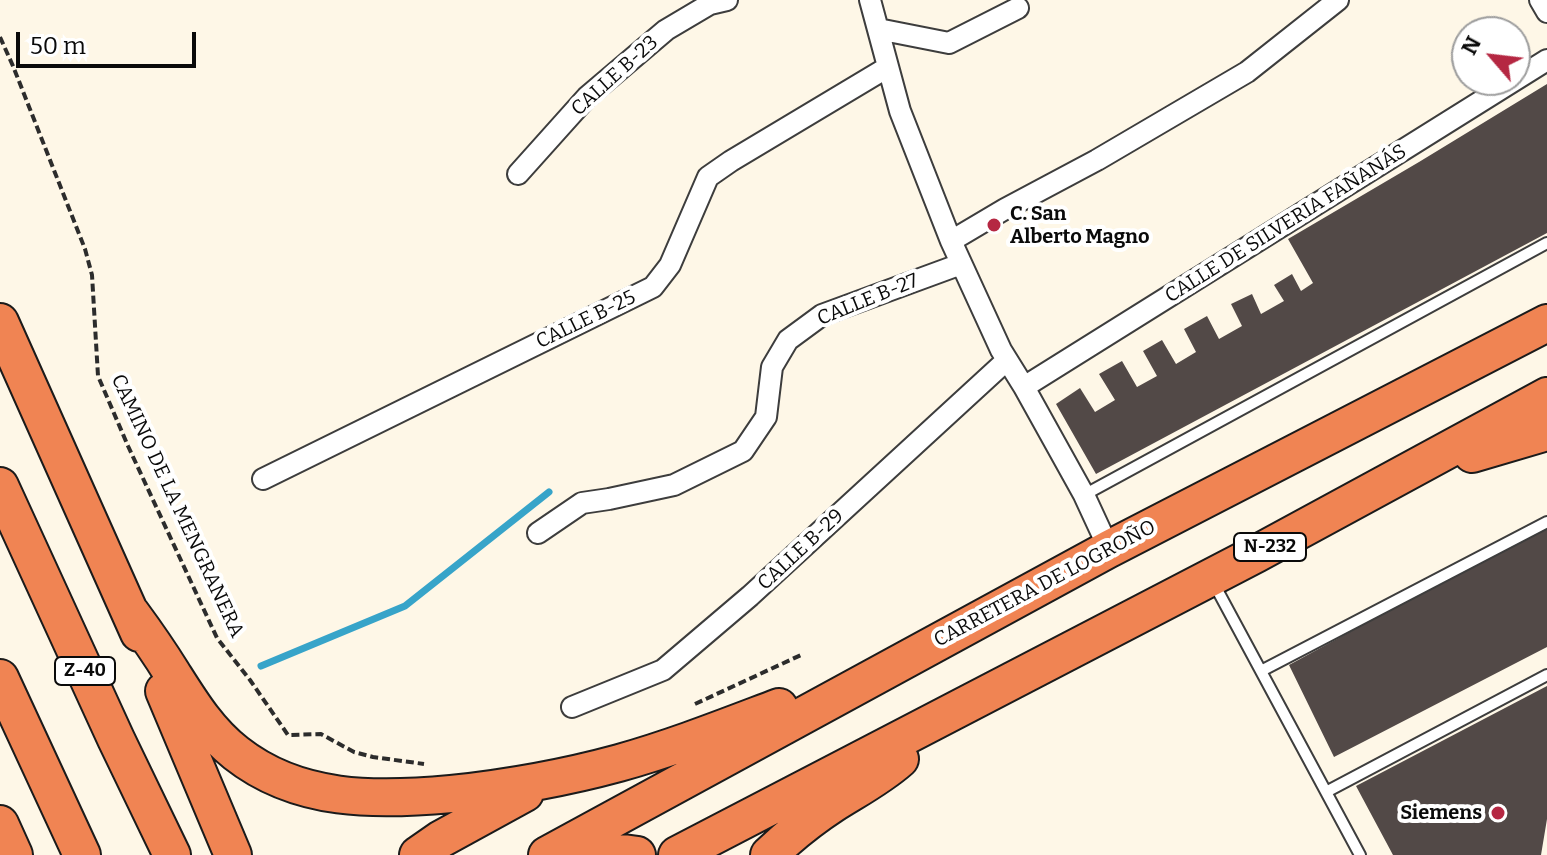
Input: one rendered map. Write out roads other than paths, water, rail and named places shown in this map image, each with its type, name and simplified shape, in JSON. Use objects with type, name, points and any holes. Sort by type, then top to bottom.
[{"type":"highway","points":[[0,322],[131,613],[233,855]]},
{"type":"highway","name":"CARRETERA DE LOGROÑO","points":[[547,855],[1109,549],[1547,323]]},
{"type":"highway","name":"N-232","points":[[677,855],[1210,577],[1547,396]]},
{"type":"highway","points":[[1409,472],[1547,432]]},
{"type":"highway","name":"Z-40","points":[[0,486],[172,855]]},
{"type":"highway","points":[[131,613],[188,700],[219,738],[238,755],[287,783],[337,795],[422,797],[551,779],[663,750],[782,706],[835,697]]},
{"type":"highway","points":[[0,678],[82,855]]},
{"type":"highway","points":[[777,850],[831,806],[892,766],[950,712]]},
{"type":"highway","points":[[418,855],[441,839],[551,779]]},
{"type":"highway","points":[[0,824],[14,855]]},
{"type":"highway","points":[[576,855],[624,852],[637,855]]},
{"type":"street","name":"CALLE B-23","points":[[518,174],[587,97],[666,30],[710,4],[727,0]]},
{"type":"street","points":[[870,0],[900,111],[961,264],[1007,360],[1084,495],[1109,549]]},
{"type":"street","points":[[951,241],[1247,72],[1338,0]]},
{"type":"street","points":[[1540,0],[1547,12]]},
{"type":"street","points":[[878,29],[949,43],[1018,8]]},
{"type":"street","name":"CALLE DE SILVERIA FAÑANÁS","points":[[1024,387],[1547,60]]},
{"type":"street","name":"CALLE B-25","points":[[263,479],[653,287],[670,265],[708,177],[888,67]]},
{"type":"street","name":"CALLE B-27","points":[[538,533],[582,503],[674,485],[743,451],[766,417],[772,367],[788,340],[822,315],[961,264]]},
{"type":"street","name":"CALLE B-29","points":[[572,707],[663,670],[750,596],[1007,360]]},
{"type":"lane","points":[[1084,495],[1547,243]]},
{"type":"lane","points":[[1261,671],[1547,522]]},
{"type":"lane","points":[[1210,577],[1360,855]]},
{"type":"lane","points":[[1326,792],[1547,675]]},
{"type":"waterway","points":[[261,666],[405,606],[549,492]]},
{"type":"place","name":"C. San Alberto Magno","points":[[994,225]]},
{"type":"place","name":"Siemens","points":[[1498,813]]}]
